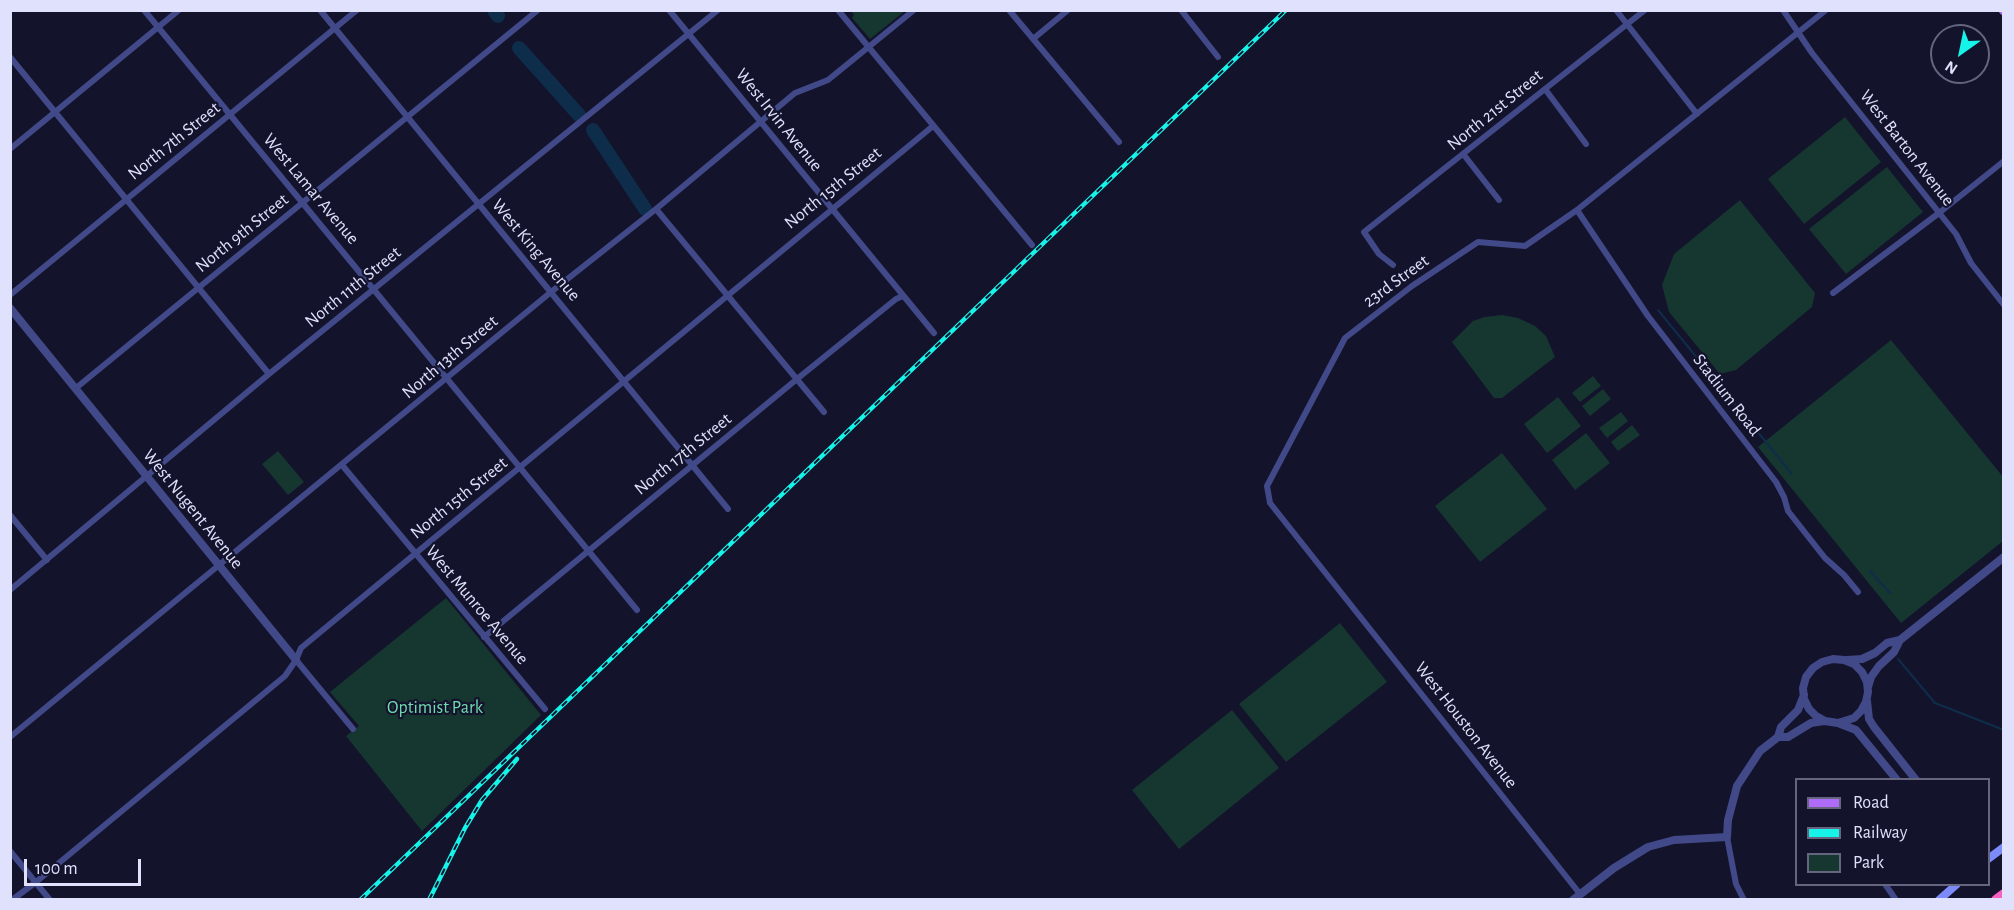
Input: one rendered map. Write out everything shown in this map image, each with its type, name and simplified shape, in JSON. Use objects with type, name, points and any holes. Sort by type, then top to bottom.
[{"type":"highway","points":[[1996,900],[2004,894]]},
{"type":"main road","points":[[1990,858],[2004,847]]},
{"type":"main road","points":[[1939,900],[1956,886]]},
{"type":"street","name":"West Lamar Avenue","points":[[144,10],[637,610]]},
{"type":"street","points":[[10,149],[179,10]]},
{"type":"street","name":"West King Avenue","points":[[320,10],[728,509]]},
{"type":"street","name":"North 7th Street","points":[[10,295],[357,10]]},
{"type":"street","name":"North 9th Street","points":[[76,388],[538,10]]},
{"type":"street","name":"West Irvin Avenue","points":[[669,10],[934,333]]},
{"type":"street","name":"North 11th Street","points":[[10,590],[269,374],[718,10]]},
{"type":"street","points":[[838,10],[1032,245]]},
{"type":"street","name":"North 13th Street","points":[[10,737],[551,292],[657,209],[760,121],[795,93],[828,81],[914,10]]},
{"type":"street","points":[[1010,10],[1119,142]]},
{"type":"street","points":[[1033,39],[1068,10]]},
{"type":"street","points":[[1181,10],[1218,57]]},
{"type":"street","points":[[1616,10],[1697,114]]},
{"type":"street","name":"North 21st Street","points":[[1394,265],[1379,254],[1364,232],[1645,10]]},
{"type":"street","name":"West Barton Avenue","points":[[1783,10],[1817,59],[1956,234],[1971,263],[2004,305]]},
{"type":"street","name":"23rd Street","points":[[1327,576],[1270,503],[1267,486],[1345,338],[1412,286],[1478,242],[1525,246],[1578,210],[1826,10]]},
{"type":"street","points":[[10,57],[269,374]]},
{"type":"street","points":[[1545,89],[1586,144]]},
{"type":"street","name":"North 15th Street","points":[[12,900],[285,676],[301,648],[414,553],[933,126]]},
{"type":"street","points":[[1464,155],[1499,200]]},
{"type":"street","points":[[1833,292],[2004,161]]},
{"type":"street","points":[[657,209],[824,412]]},
{"type":"street","name":"Stadium Road","points":[[1578,210],[1648,316],[1776,482],[1788,511],[1825,558],[1858,592]]},
{"type":"street","name":"North 17th Street","points":[[484,637],[797,379],[896,299],[903,296]]},
{"type":"street","name":"West Nugent Avenue","points":[[10,308],[353,729]]},
{"type":"street","name":"West Munroe Avenue","points":[[342,465],[545,709]]},
{"type":"street","points":[[10,515],[47,560]]},
{"type":"street","points":[[1838,723],[1854,718],[1861,711],[1871,677],[1894,652],[1900,640],[2004,557]]},
{"type":"street","name":"West Houston Avenue","points":[[1327,576],[1577,897]]},
{"type":"street","points":[[1779,737],[1781,728],[1798,710],[1804,694],[1806,677],[1813,668],[1833,659],[1862,659],[1887,643],[1900,640]]},
{"type":"street","points":[[1844,660],[1854,664],[1862,672],[1867,693],[1868,712],[1874,727],[1914,778]]},
{"type":"street","points":[[1804,694],[1809,709],[1825,721]]},
{"type":"street","points":[[1744,900],[1736,884],[1727,837],[1728,820],[1737,786],[1760,751],[1779,737],[1788,737],[1811,723],[1825,721],[1838,723],[1856,730],[1895,778]]},
{"type":"street","points":[[1577,897],[1614,868],[1648,847],[1674,840],[1727,837]]},
{"type":"street","points":[[10,851],[50,900]]},
{"type":"street","points":[[1886,886],[1896,900]]},
{"type":"green space","points":[[851,11],[905,11],[870,39],[852,18],[854,15]]},
{"type":"green space","points":[[1845,117],[1881,162],[1804,224],[1768,179]]},
{"type":"green space","points":[[1887,167],[1923,212],[1846,274],[1809,229]]},
{"type":"green space","points":[[1740,200],[1815,293],[1812,307],[1736,370],[1720,374],[1669,312],[1662,285],[1674,254]]},
{"type":"green space","points":[[1502,315],[1518,318],[1535,326],[1546,336],[1555,357],[1502,398],[1494,398],[1452,342],[1473,321]]},
{"type":"green space","points":[[1891,340],[2004,478],[2003,541],[1901,623],[1758,447]]},
{"type":"green space","points":[[1593,376],[1601,386],[1580,402],[1572,393]]},
{"type":"green space","points":[[1603,389],[1611,399],[1590,416],[1582,406]]},
{"type":"green space","points":[[1558,397],[1581,426],[1547,453],[1524,424]]},
{"type":"green space","points":[[1621,412],[1628,421],[1607,438],[1599,428]]},
{"type":"green space","points":[[1632,425],[1640,435],[1618,451],[1611,442]]},
{"type":"green space","points":[[1586,433],[1610,463],[1575,490],[1552,460]]},
{"type":"green space","points":[[278,451],[304,482],[288,495],[262,464]]},
{"type":"green space","points":[[1502,453],[1547,509],[1480,562],[1435,506]]},
{"type":"green space","name":"Optimist Park","points":[[446,598],[541,715],[422,831],[346,736],[359,726],[330,692]]},
{"type":"green space","points":[[1340,623],[1387,682],[1286,762],[1239,704]]},
{"type":"green space","points":[[1232,710],[1279,768],[1179,849],[1132,790]]},
{"type":"waterway","points":[[494,10],[498,16]]},
{"type":"waterway","points":[[519,48],[579,115]]},
{"type":"waterway","points":[[593,130],[645,209]]},
{"type":"waterway","points":[[1658,310],[1792,474]]},
{"type":"waterway","points":[[1870,571],[1890,593]]},
{"type":"waterway","points":[[1898,659],[1935,703],[2004,730]]},
{"type":"railway","points":[[360,900],[1286,10]]},
{"type":"railway","points":[[429,900],[465,828],[482,800],[517,759]]}]
